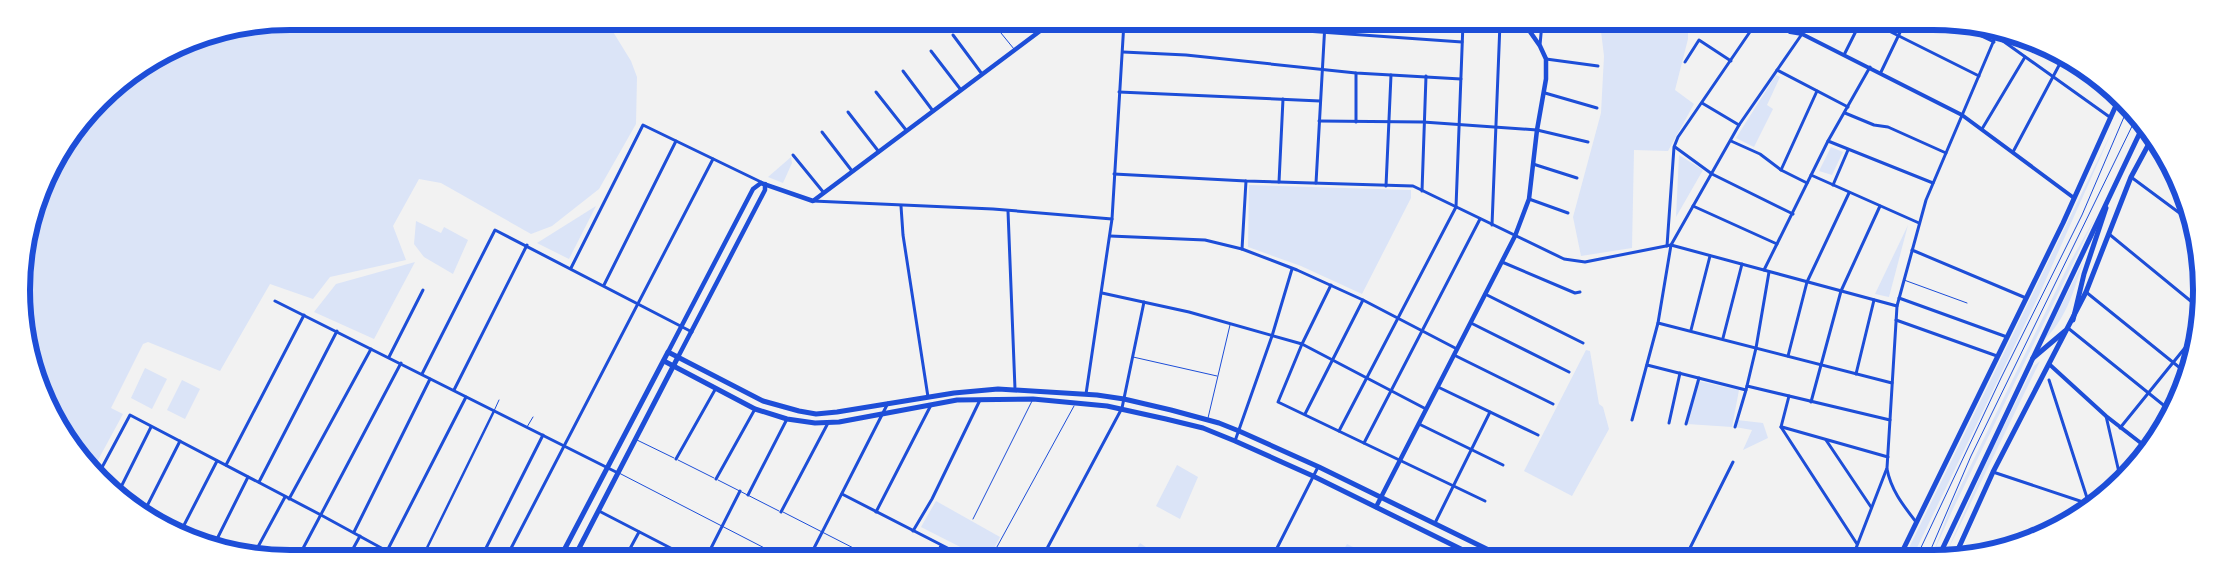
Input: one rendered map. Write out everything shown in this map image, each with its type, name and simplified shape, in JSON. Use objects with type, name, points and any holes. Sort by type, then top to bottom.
[{"type":"main road","points":[[763,183],[813,201],[1041,30]]},
{"type":"main road","points":[[1376,507],[1515,236],[1529,199],[1545,92],[1546,59],[1529,30]]},
{"type":"main road","points":[[1903,550],[2074,198],[2116,105]]},
{"type":"main road","points":[[1942,549],[2140,133]]},
{"type":"main road","points":[[1958,549],[1993,472],[2086,292],[2131,177],[2148,145]]},
{"type":"main road","points":[[564,550],[753,189],[763,183]]},
{"type":"main road","points":[[578,550],[765,190],[763,183]]},
{"type":"main road","points":[[2072,320],[2084,274],[2114,186]]},
{"type":"main road","points":[[2031,360],[2068,328]]},
{"type":"main road","points":[[668,352],[763,401],[816,414],[975,390],[1086,394],[1124,399],[1208,420],[1239,432],[1318,467],[1488,550]]},
{"type":"main road","points":[[664,361],[755,409],[787,420],[815,424],[957,400],[1033,399],[1122,408],[1204,428],[1313,476],[1462,550]]},
{"type":"street","points":[[1086,394],[1112,218],[1124,30]]},
{"type":"street","points":[[1298,30],[1462,42]]},
{"type":"street","points":[[1316,183],[1324,30]]},
{"type":"street","points":[[1339,431],[1456,207],[1463,30]]},
{"type":"street","points":[[1492,225],[1500,30]]},
{"type":"street","points":[[1540,46],[1542,30]]},
{"type":"street","points":[[1632,420],[1658,323],[1669,246],[1674,147],[1678,137],[1751,30]]},
{"type":"street","points":[[1786,30],[1802,34],[1844,54],[1962,115],[2074,198]]},
{"type":"street","points":[[1844,54],[1857,30]]},
{"type":"street","points":[[1886,30],[1979,76]]},
{"type":"street","points":[[1881,72],[1900,30]]},
{"type":"street","points":[[1669,246],[1739,125],[1802,34]]},
{"type":"street","points":[[1976,34],[1994,42]]},
{"type":"street","points":[[953,35],[982,74]]},
{"type":"street","points":[[1855,550],[1887,468],[1896,306],[1919,223],[1933,183],[1996,38]]},
{"type":"street","points":[[1685,62],[1699,40],[1731,61]]},
{"type":"street","points":[[2003,40],[2110,118]]},
{"type":"street","points":[[931,51],[961,91]]},
{"type":"street","points":[[1123,52],[1186,55],[1356,73],[1461,79]]},
{"type":"street","points":[[1982,129],[2025,57]]},
{"type":"street","points":[[1546,59],[1598,66]]},
{"type":"street","points":[[2012,152],[2060,63]]},
{"type":"street","points":[[1764,270],[1828,141],[1870,67]]},
{"type":"street","points":[[1776,70],[1848,107]]},
{"type":"street","points":[[903,71],[933,111]]},
{"type":"street","points":[[1356,73],[1356,122]]},
{"type":"street","points":[[1386,186],[1391,75]]},
{"type":"street","points":[[1422,191],[1426,76]]},
{"type":"street","points":[[1781,170],[1817,91]]},
{"type":"street","points":[[876,92],[906,130]]},
{"type":"street","points":[[1119,92],[1320,100]]},
{"type":"street","points":[[1545,92],[1596,108]]},
{"type":"street","points":[[1279,182],[1283,99]]},
{"type":"street","points":[[1702,103],[1739,125]]},
{"type":"street","points":[[848,112],[879,152]]},
{"type":"street","points":[[1845,113],[1874,126],[1888,127],[1946,153]]},
{"type":"street","points":[[1319,121],[1423,122],[1538,130],[1588,142]]},
{"type":"street","points":[[572,268],[643,125],[763,183]]},
{"type":"street","points":[[822,132],[852,171]]},
{"type":"street","points":[[1731,140],[1760,154],[1781,170],[1807,183]]},
{"type":"street","points":[[604,285],[676,141]]},
{"type":"street","points":[[1828,141],[1933,183]]},
{"type":"street","points":[[1674,147],[1712,174],[1793,214]]},
{"type":"street","points":[[1833,185],[1848,150]]},
{"type":"street","points":[[793,155],[824,193]]},
{"type":"street","points":[[510,550],[713,159]]},
{"type":"street","points":[[1533,164],[1577,178]]},
{"type":"street","points":[[1114,174],[1246,181],[1413,186],[1564,259],[1585,262],[1669,246],[1896,306]]},
{"type":"street","points":[[1811,175],[1850,194],[1919,223]]},
{"type":"street","points":[[2131,177],[2182,216]]},
{"type":"street","points":[[1242,249],[1246,181]]},
{"type":"street","points":[[1788,356],[1807,282],[1850,194]]},
{"type":"street","points":[[1529,199],[1568,213]]},
{"type":"street","points":[[813,201],[1112,218]]},
{"type":"street","points":[[901,206],[903,235],[928,397]]},
{"type":"street","points":[[1693,206],[1778,244]]},
{"type":"street","points":[[1811,402],[1841,291],[1880,206]]},
{"type":"street","points":[[1008,211],[1015,390]]},
{"type":"street","points":[[1364,443],[1480,219]]},
{"type":"street","points":[[422,374],[495,230],[572,268],[692,332]]},
{"type":"street","points":[[2109,234],[2192,302]]},
{"type":"street","points":[[1110,236],[1205,240],[1242,249],[1331,285],[1457,349]]},
{"type":"street","points":[[454,390],[527,245]]},
{"type":"street","points":[[1912,250],[2026,298]]},
{"type":"street","points":[[1691,330],[1710,256]]},
{"type":"street","points":[[1502,262],[1575,293],[1580,292]]},
{"type":"street","points":[[1722,338],[1742,264]]},
{"type":"street","points":[[1235,441],[1272,336],[1292,268]]},
{"type":"street","points":[[1735,427],[1747,388],[1756,348],[1769,272]]},
{"type":"street","points":[[1331,285],[1302,344],[1278,402],[1485,501]]},
{"type":"street","points":[[389,357],[424,290]]},
{"type":"street","points":[[1102,292],[1302,344],[1426,409]]},
{"type":"street","points":[[2086,292],[2181,368]]},
{"type":"street","points":[[1486,294],[1583,343]]},
{"type":"street","points":[[1899,298],[2007,337]]},
{"type":"street","points":[[1305,414],[1363,300]]},
{"type":"street","points":[[1856,374],[1874,300]]},
{"type":"street","points":[[275,301],[618,473]]},
{"type":"street","points":[[1046,550],[1122,408],[1144,302]]},
{"type":"street","points":[[226,465],[304,315]]},
{"type":"street","points":[[1896,320],[1997,356]]},
{"type":"street","points":[[1471,323],[1569,372]]},
{"type":"street","points":[[1658,323],[1892,383]]},
{"type":"street","points":[[2068,328],[2165,407]]},
{"type":"street","points":[[258,482],[337,331]]},
{"type":"street","points":[[2120,428],[2187,345]]},
{"type":"street","points":[[257,548],[371,349]]},
{"type":"street","points":[[1454,355],[1553,404]]},
{"type":"street","points":[[301,550],[401,363]]},
{"type":"street","points":[[2049,364],[2106,416],[2141,445]]},
{"type":"street","points":[[1646,365],[1890,420]]},
{"type":"street","points":[[1669,423],[1680,372]]},
{"type":"street","points":[[1686,424],[1699,378]]},
{"type":"street","points":[[354,532],[430,379]]},
{"type":"street","points":[[2049,380],[2087,499]]},
{"type":"street","points":[[1438,387],[1538,435]]},
{"type":"street","points":[[676,460],[716,388]]},
{"type":"street","points":[[1789,396],[1782,427],[1857,545]]},
{"type":"street","points":[[388,550],[466,397]]},
{"type":"street","points":[[913,531],[932,499],[980,400]]},
{"type":"street","points":[[813,550],[885,413],[888,403]]},
{"type":"street","points":[[876,512],[931,404]]},
{"type":"street","points":[[716,479],[755,409]]},
{"type":"street","points":[[426,550],[494,411]]},
{"type":"street","points":[[1434,524],[1490,412]]},
{"type":"street","points":[[101,469],[130,415],[321,514],[385,550]]},
{"type":"street","points":[[2106,416],[2119,472]]},
{"type":"street","points":[[748,495],[787,420]]},
{"type":"street","points":[[781,512],[828,423]]},
{"type":"street","points":[[1419,424],[1503,466]]},
{"type":"street","points":[[121,487],[151,427]]},
{"type":"street","points":[[1782,427],[1888,457]]},
{"type":"street","points":[[485,550],[543,435]]},
{"type":"street","points":[[1826,440],[1871,508]]},
{"type":"street","points":[[147,507],[180,441]]},
{"type":"street","points":[[183,527],[217,461]]},
{"type":"street","points":[[1689,550],[1732,462]]},
{"type":"street","points":[[1276,550],[1318,467]]},
{"type":"street","points":[[1887,468],[1890,481],[1898,498],[1916,523]]},
{"type":"street","points":[[1993,472],[2083,502]]},
{"type":"street","points":[[217,539],[248,477]]},
{"type":"street","points":[[710,550],[740,492]]},
{"type":"street","points":[[842,494],[950,550]]},
{"type":"street","points":[[599,512],[674,550]]},
{"type":"street","points":[[629,550],[639,532]]},
{"type":"street","points":[[352,550],[360,536]]},
{"type":"street","points":[[939,550],[941,546]]},
{"type":"lane","points":[[999,30],[1015,50]]},
{"type":"lane","points":[[1921,550],[2001,378],[2082,214],[2125,115]]},
{"type":"lane","points":[[1931,550],[1971,456],[2133,125]]},
{"type":"lane","points":[[1904,280],[1967,302]]},
{"type":"lane","points":[[1208,420],[1230,324]]},
{"type":"lane","points":[[1132,357],[1218,376]]},
{"type":"lane","points":[[972,519],[1033,399]]},
{"type":"lane","points":[[494,411],[499,400]]},
{"type":"lane","points":[[995,550],[1076,402]]},
{"type":"lane","points":[[527,428],[533,418]]},
{"type":"lane","points":[[635,439],[857,550]]},
{"type":"lane","points":[[618,473],[769,550]]},
{"type":"lane","points":[[1857,545],[1861,550]]},
{"type":"shaded area","points":[[290,30],[612,30],[631,61],[637,77],[636,124],[599,189],[552,226],[531,234],[441,183],[419,179],[393,226],[406,260],[330,277],[313,299],[270,284],[220,371],[148,342],[143,344],[111,408],[123,414],[97,462],[84,448],[65,420],[44,374],[32,324],[30,290],[32,256],[44,206],[65,160],[84,132],[106,106],[132,84],[160,65],[191,50],[223,39],[256,32]]},
{"type":"shaded area","points":[[1601,30],[1688,30],[1688,39],[1675,90],[1694,104],[1668,151],[1634,150],[1632,248],[1581,256],[1573,217],[1601,113],[1604,56]]},
{"type":"shaded area","points":[[1776,75],[1780,77],[1767,105],[1773,109],[1754,147],[1736,138]]},
{"type":"shaded area","points":[[2113,129],[2039,295],[1916,550],[1908,550]]},
{"type":"shaded area","points":[[1831,147],[1843,152],[1832,175],[1819,171]]},
{"type":"shaded area","points":[[1679,155],[1703,170],[1676,217]]},
{"type":"shaded area","points":[[791,157],[792,163],[783,183],[768,177]]},
{"type":"shaded area","points":[[1249,185],[1411,190],[1411,198],[1362,294],[1301,266],[1248,247]]},
{"type":"shaded area","points":[[596,206],[569,259],[537,243]]},
{"type":"shaded area","points":[[2096,216],[1934,550],[1950,508],[2069,264]]},
{"type":"shaded area","points":[[416,221],[441,233],[444,227],[468,240],[453,274],[424,257],[414,244]]},
{"type":"shaded area","points":[[1908,225],[1889,297],[1875,294]]},
{"type":"shaded area","points":[[415,262],[374,339],[314,312],[336,284]]},
{"type":"shaded area","points":[[2083,262],[2073,294],[2064,314],[2044,340]]},
{"type":"shaded area","points":[[1586,350],[1590,351],[1599,404],[1603,407],[1609,429],[1572,496],[1524,471]]},
{"type":"shaded area","points":[[2040,361],[1948,549],[1991,452],[2034,366]]},
{"type":"shaded area","points":[[145,368],[167,379],[152,409],[131,398]]},
{"type":"shaded area","points":[[182,380],[200,389],[185,419],[167,410]]},
{"type":"shaded area","points":[[1698,381],[1739,390],[1732,427],[1687,424]]},
{"type":"shaded area","points":[[1737,420],[1763,423],[1768,438],[1743,450],[1752,430],[1735,427]]},
{"type":"shaded area","points":[[1177,465],[1198,477],[1180,519],[1156,506]]},
{"type":"shaded area","points":[[936,501],[1000,537],[993,550],[966,550],[921,527]]},
{"type":"shaded area","points":[[1140,543],[1150,550],[1136,550]]},
{"type":"shaded area","points":[[1347,544],[1359,550],[1344,550]]}]
